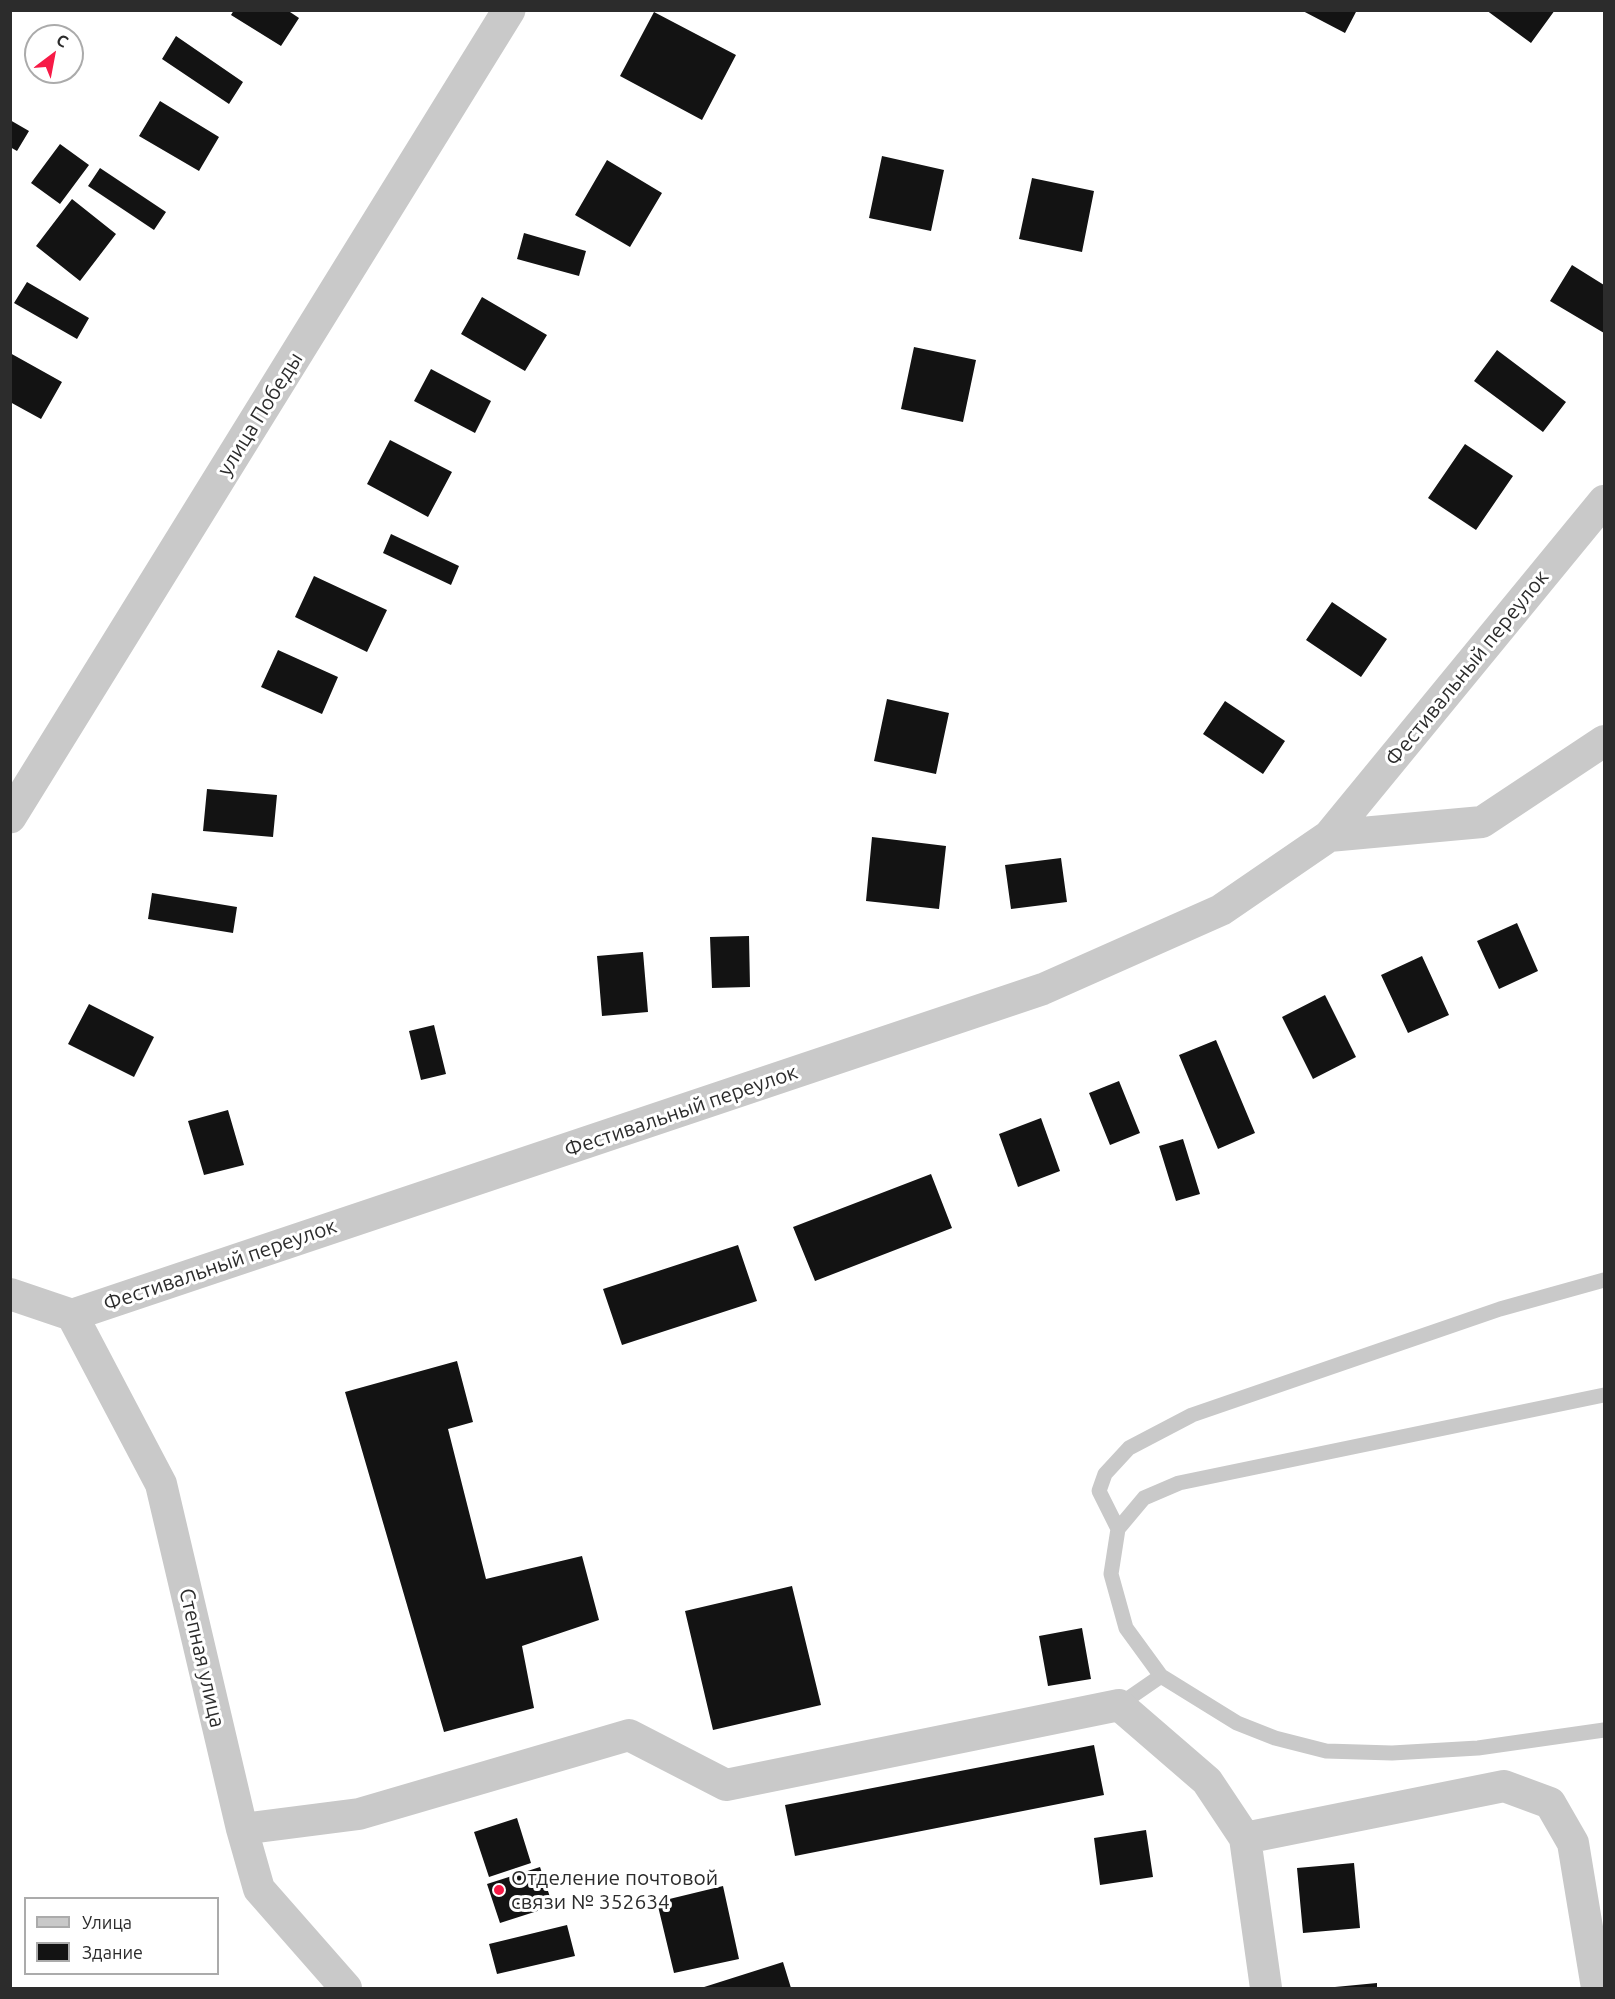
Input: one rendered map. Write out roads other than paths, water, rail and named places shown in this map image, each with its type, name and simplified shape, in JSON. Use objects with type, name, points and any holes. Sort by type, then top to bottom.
[{"type":"street","name":"улица Победы","points":[[14,803],[509,10]]},
{"type":"street","name":"Фестивальный переулок","points":[[72,1316],[1043,989],[1221,910],[1329,836],[1605,501]]},
{"type":"street","name":"Фестивальный переулок","points":[[1329,836],[1482,822],[1605,741]]},
{"type":"street","points":[[10,1294],[72,1316]]},
{"type":"street","name":"Степная улица","points":[[72,1316],[162,1484],[242,1829],[260,1889],[346,1989]]},
{"type":"street","points":[[242,1829],[359,1814],[629,1735],[726,1785],[1119,1705],[1207,1781],[1245,1838],[1266,1989]]},
{"type":"street","points":[[1245,1838],[1504,1786],[1550,1803],[1573,1842],[1597,1989]]},
{"type":"lane","points":[[1118,1529],[1100,1491],[1105,1474],[1129,1448],[1192,1415],[1500,1309],[1605,1280]]},
{"type":"lane","points":[[1605,1395],[1179,1483],[1144,1498],[1118,1529],[1111,1574],[1126,1628],[1161,1676],[1237,1723],[1275,1738],[1326,1751],[1392,1753],[1478,1748],[1605,1730]]},
{"type":"lane","points":[[1119,1705],[1161,1676]]},
{"type":"place","name":"Отделение почтовой связи № 352634","points":[[499,1890]]}]
